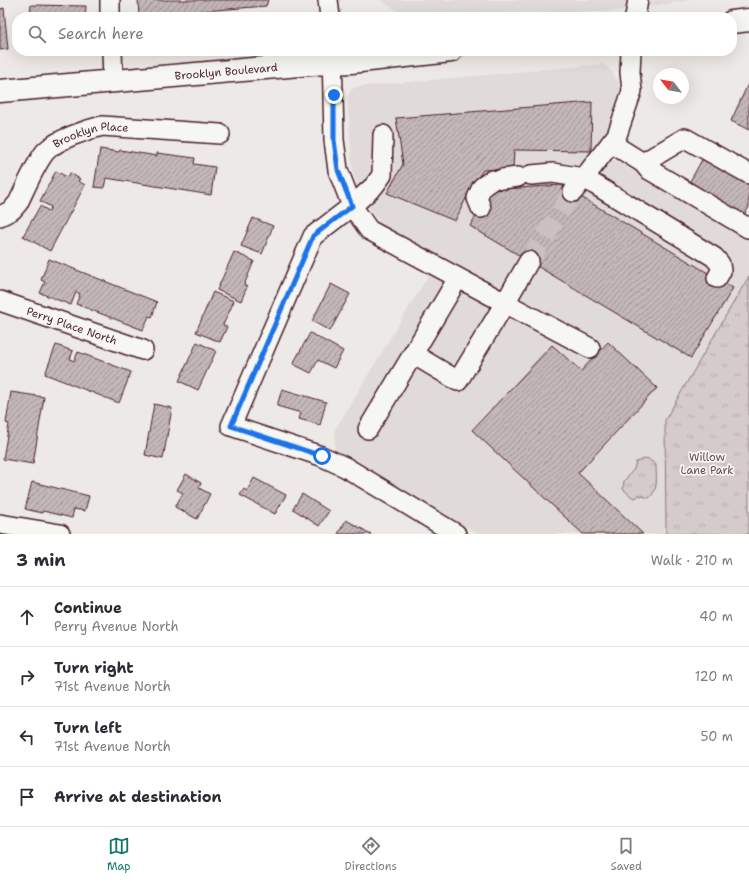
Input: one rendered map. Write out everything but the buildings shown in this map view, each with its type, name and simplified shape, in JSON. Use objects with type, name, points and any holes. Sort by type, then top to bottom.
[{"type":"main road","points":[[737,21],[749,20]]},
{"type":"main road","name":"Brooklyn Boulevard","points":[[0,91],[113,82],[353,56]]},
{"type":"street","points":[[110,0],[110,12]]},
{"type":"street","points":[[328,0],[329,12]]},
{"type":"street","points":[[636,12],[638,0]]},
{"type":"street","points":[[112,56],[113,82]]},
{"type":"street","points":[[578,185],[617,134],[632,91],[630,72],[632,56]]},
{"type":"street","points":[[333,57],[334,140],[338,170],[352,206],[370,230],[590,348]]},
{"type":"street","name":"Brooklyn Place","points":[[0,216],[12,210],[18,202],[47,151],[89,129],[102,126],[220,134]]},
{"type":"street","points":[[383,135],[382,175],[374,186],[352,206],[313,236],[231,426],[322,456],[345,467],[456,534]]},
{"type":"street","points":[[643,163],[686,138],[749,174]]},
{"type":"street","points":[[611,143],[643,163],[648,169],[748,228],[749,226]]},
{"type":"street","points":[[481,208],[477,198],[482,187],[511,178],[553,173],[714,257],[720,264],[721,271],[717,278]]},
{"type":"street","points":[[413,354],[458,382],[529,261]]},
{"type":"street","points":[[368,429],[458,278]]},
{"type":"street","name":"Perry Place North","points":[[0,301],[143,350]]},
{"type":"street","points":[[0,524],[60,534]]},
{"type":"shaded area","points":[[380,0],[694,0],[614,11],[400,12]]},
{"type":"shaded area","points":[[603,64],[609,68],[619,83],[620,103],[599,151],[749,239],[749,276],[665,420],[666,534],[478,534],[347,456],[335,452],[335,430],[440,256],[413,245],[381,225],[362,199],[353,173],[347,98],[350,91],[355,87]]},
{"type":"green space","name":"Willow Lane Park","points":[[749,276],[749,534],[666,534],[665,420]]},
{"type":"green space","points":[[647,458],[656,465],[656,487],[649,498],[639,495],[636,498],[632,497],[623,489],[624,481],[634,469],[636,462]]},
{"type":"tunnel","points":[[529,261],[573,192]]},
{"type":"route","points":[[322,456],[231,426],[313,236],[352,206],[338,170],[334,140],[334,95]]}]
